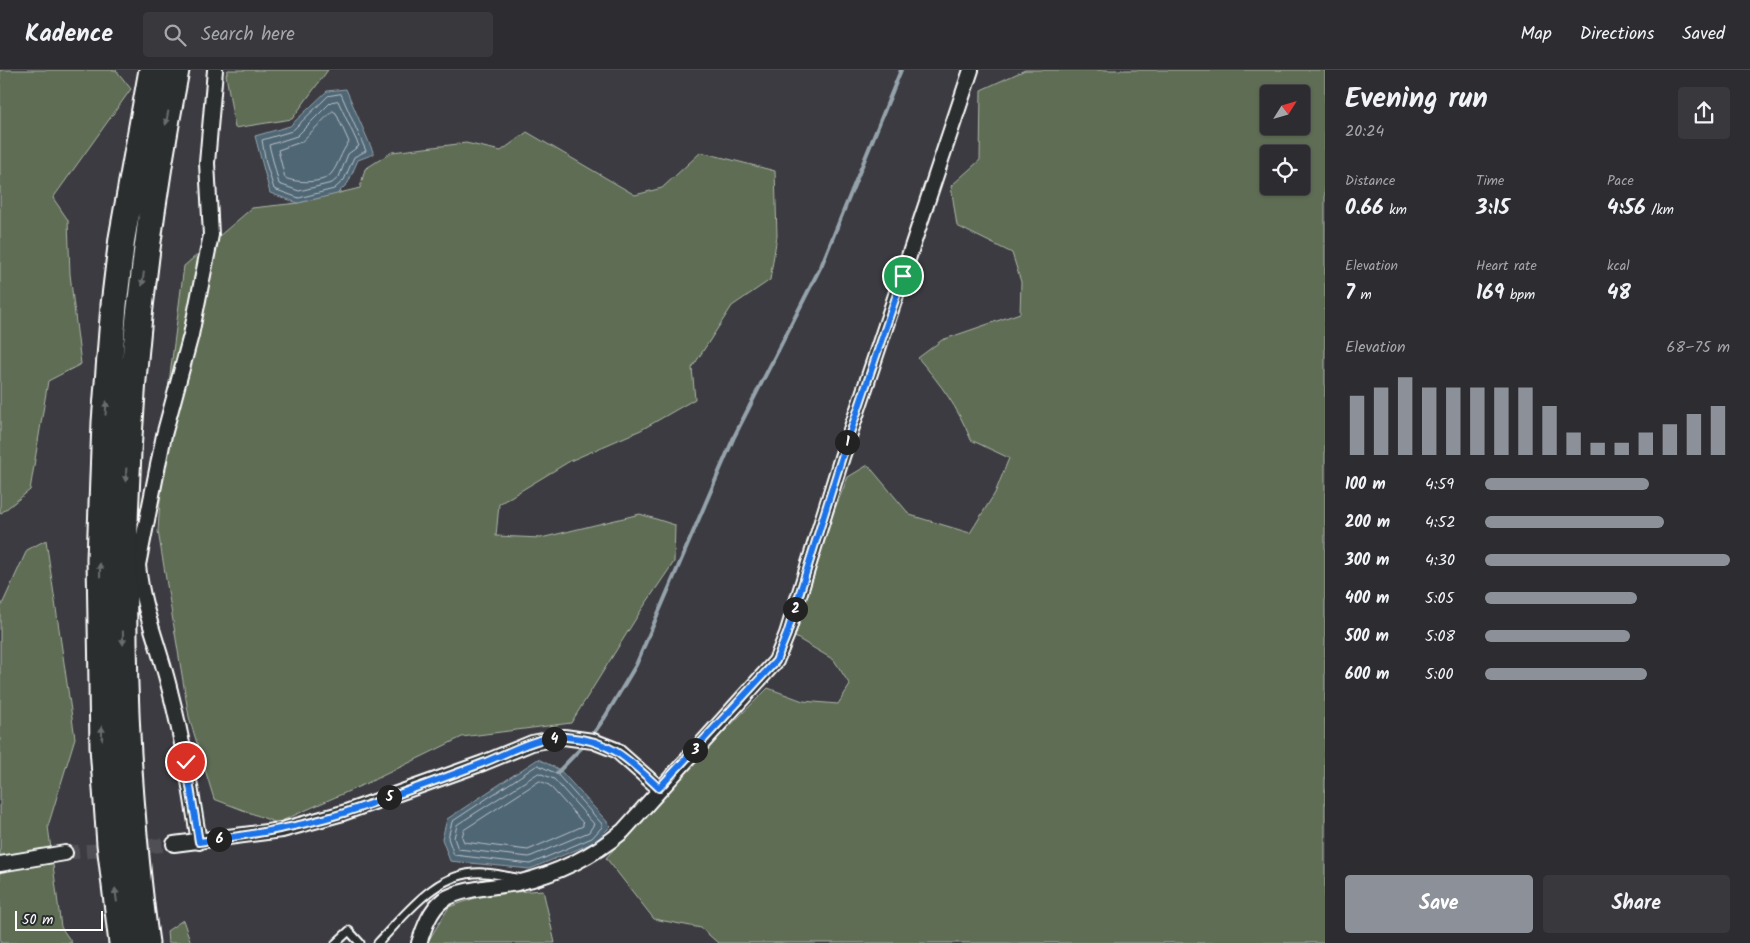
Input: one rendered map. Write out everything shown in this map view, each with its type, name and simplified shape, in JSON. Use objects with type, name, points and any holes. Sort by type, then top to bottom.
[{"type":"highway","points":[[122,943],[110,844],[102,747],[100,559],[105,422],[114,305],[122,238],[152,70]]},
{"type":"highway","points":[[146,943],[132,811],[124,681],[122,566],[129,418],[141,297],[150,216],[176,70]]},
{"type":"street","points":[[199,842],[186,762],[170,689],[148,617],[140,585],[138,565],[164,435],[191,336],[211,235],[207,163],[215,70]]},
{"type":"street","points":[[420,943],[435,908],[445,899],[468,892],[528,880],[557,870],[605,846],[623,831],[659,788],[776,661],[787,634],[842,457],[971,70]]},
{"type":"street","points":[[174,844],[282,830],[343,813],[483,763],[532,743],[564,737],[593,741],[616,750],[659,788]]},
{"type":"street","points":[[0,864],[65,853]]},
{"type":"lane","points":[[378,943],[423,897],[439,884],[455,878],[483,872],[528,880]]},
{"type":"lane","points":[[336,943],[349,931],[360,943]]},
{"type":"green space","points":[[0,70],[116,70],[131,89],[53,198],[68,220],[70,274],[81,364],[48,381],[30,490],[0,514]]},
{"type":"green space","points":[[228,70],[328,70],[292,119],[235,128],[226,75]]},
{"type":"green space","points":[[1025,70],[1325,70],[1325,943],[718,943],[701,928],[654,919],[606,858],[676,779],[768,688],[803,701],[838,704],[850,685],[834,660],[790,634],[826,530],[848,477],[868,465],[910,515],[970,533],[995,493],[1009,458],[971,440],[948,397],[918,358],[942,340],[1020,313],[1021,282],[1012,253],[957,226],[951,186],[980,160],[981,90]]},
{"type":"green space","points":[[527,132],[635,195],[662,188],[701,152],[775,171],[777,236],[770,280],[732,306],[692,368],[695,399],[641,430],[570,461],[499,504],[496,536],[541,538],[640,514],[675,525],[674,562],[640,612],[571,723],[462,737],[376,779],[277,823],[214,799],[189,717],[158,531],[166,406],[184,266],[252,208],[298,203],[360,188],[365,169],[392,152],[466,143],[501,151]]},
{"type":"green space","points":[[46,540],[75,738],[48,826],[61,927],[72,943],[0,943],[0,609],[27,550]]},
{"type":"green space","points":[[543,890],[555,943],[427,943],[449,907],[487,894]]},
{"type":"green space","points":[[183,920],[191,943],[168,943],[167,931]]},
{"type":"water","points":[[346,89],[374,154],[358,160],[348,183],[337,194],[298,203],[270,193],[255,136],[290,126],[327,91]]},
{"type":"water","points":[[538,759],[560,770],[611,826],[595,842],[530,869],[450,861],[442,839],[447,819]]},
{"type":"waterway","points":[[591,737],[636,665],[734,437],[822,264],[901,70]]},
{"type":"waterway","points":[[557,773],[585,744]]},
{"type":"tunnel","points":[[65,853],[174,844]]},
{"type":"route","points":[[186,762],[199,842],[282,830],[343,813],[483,763],[532,743],[564,737],[593,741],[616,750],[659,788],[769,671],[776,661],[787,634],[842,457],[903,276]]}]
